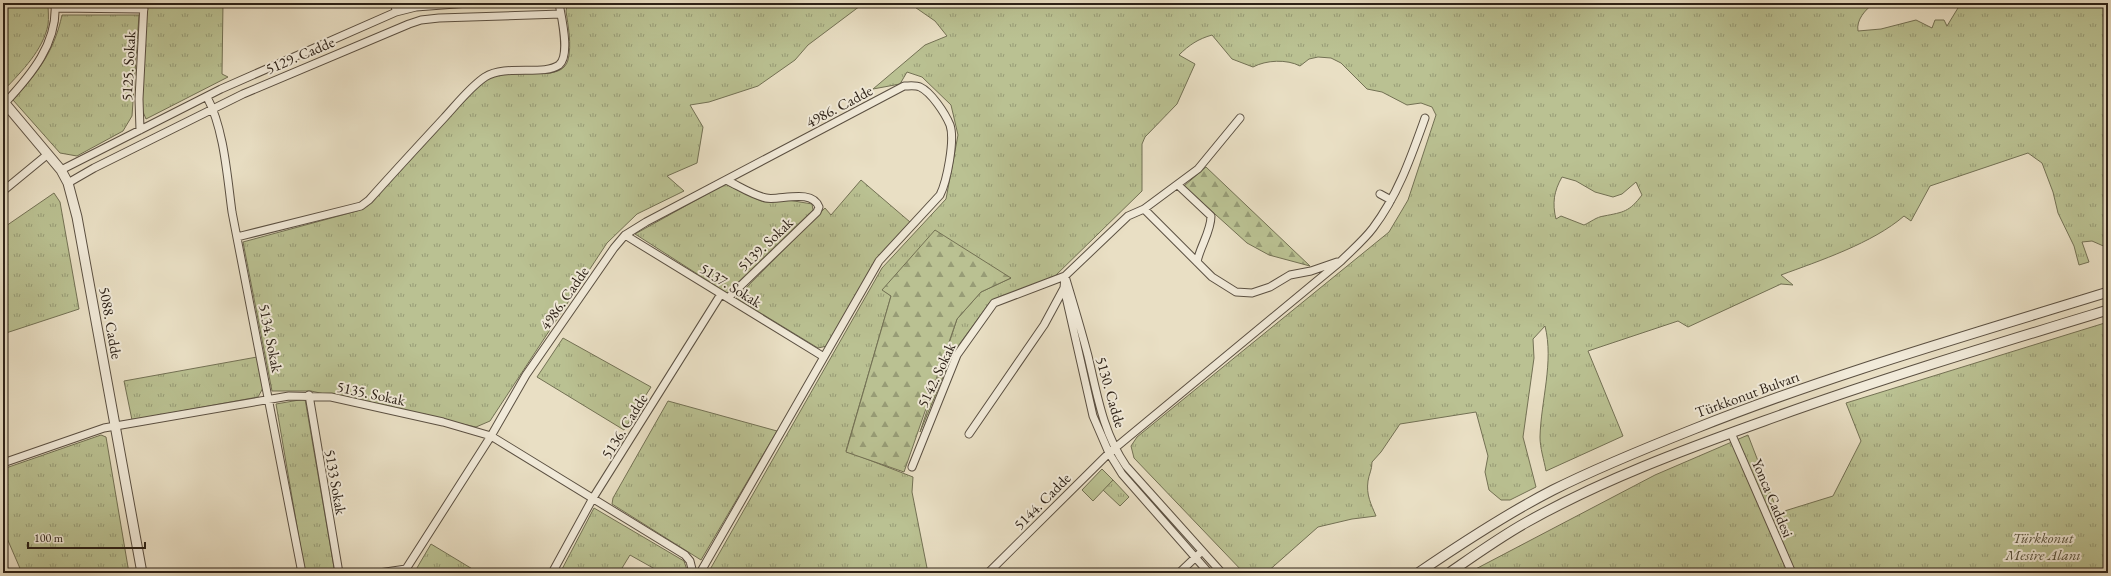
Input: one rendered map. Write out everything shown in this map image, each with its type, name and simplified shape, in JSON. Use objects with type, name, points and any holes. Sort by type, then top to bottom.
[{"type":"street","points":[[395,3],[396,12]]},
{"type":"street","name":"5129. Cadde","points":[[61,170],[207,97],[396,12],[416,7],[470,3]]},
{"type":"street","points":[[238,237],[361,206],[369,200],[463,97],[484,78],[500,71],[544,69],[559,65],[563,60],[565,47],[559,3]]},
{"type":"street","points":[[4,102],[21,84],[47,48],[52,36],[55,6],[144,6]]},
{"type":"street","name":"5125. Sokak","points":[[140,130],[139,100],[144,6]]},
{"type":"street","name":"5129. Cadde","points":[[68,183],[94,168],[213,109],[296,70],[421,20],[561,14]]},
{"type":"street","name":"4986. Cadde","points":[[406,571],[491,436],[540,353],[614,248],[626,235],[726,180],[904,86],[919,86],[932,96],[950,125],[952,137],[945,184],[940,195],[879,262],[700,573]]},
{"type":"street","name":"5134. Sokak","points":[[207,97],[213,109],[226,166],[238,237],[302,573]]},
{"type":"street","name":"5088. Cadde","points":[[4,102],[61,170],[68,183],[77,217],[142,573]]},
{"type":"street","points":[[969,434],[1044,325],[1064,288],[1065,276],[1128,216],[1144,209],[1198,169],[1240,118]]},
{"type":"street","name":"5144. Cadde","points":[[988,573],[1108,453],[1341,261],[1373,228],[1391,200],[1407,169],[1425,118]]},
{"type":"street","points":[[3,191],[48,154]]},
{"type":"street","name":"5139. Sokak","points":[[724,296],[818,212],[819,207],[816,203],[798,196],[766,198],[726,180]]},
{"type":"street","points":[[1178,185],[1211,216],[1211,224],[1199,248],[1197,262]]},
{"type":"street","points":[[1380,194],[1391,200]]},
{"type":"street","points":[[1144,209],[1197,262],[1224,286],[1236,292],[1252,293],[1270,287],[1290,275],[1311,271],[1341,261]]},
{"type":"street","name":"5137. Sokak","points":[[626,235],[824,357]]},
{"type":"street","name":"5130. Cadde","points":[[1065,276],[1088,355],[1100,410],[1115,448],[1126,466],[1222,573]]},
{"type":"street","name":"5142. Sokak","points":[[912,467],[956,355],[994,303],[1065,276]]},
{"type":"street","name":"5130. Cadde","points":[[1064,288],[1093,416],[1108,453],[1122,474],[1209,573]]},
{"type":"street","name":"Türkkonut Bulvarı","points":[[1418,573],[1475,534],[1533,501],[1606,465],[1666,440],[1754,405],[1852,372],[2108,292]]},
{"type":"street","name":"5136. Cadde","points":[[552,573],[593,498],[724,296]]},
{"type":"street","name":"Türkkonut Bulvarı","points":[[1449,573],[1525,522],[1613,480],[1731,433],[1858,387],[2108,310]]},
{"type":"street","name":"5135. Sokak","points":[[3,463],[115,426],[270,399],[309,395],[351,401],[443,422],[491,436],[685,555],[690,561],[694,573]]},
{"type":"street","name":"5133 Sokak","points":[[309,395],[338,573]]},
{"type":"street","name":"Yonca Caddesi","points":[[1731,433],[1792,573]]},
{"type":"street","points":[[1179,573],[1203,551]]},
{"type":"street","points":[[379,573],[406,571]]},
{"type":"green space","points":[[11,3],[48,3],[48,25],[42,43],[31,60],[5,89],[3,86],[3,9]]},
{"type":"green space","points":[[147,3],[223,3],[222,74],[228,77],[146,119],[141,107]]},
{"type":"green space","points":[[572,3],[864,3],[808,45],[795,60],[758,86],[709,102],[690,105],[703,127],[697,163],[667,176],[684,191],[637,214],[607,243],[490,421],[476,427],[311,391],[272,391],[243,242],[357,211],[370,204],[481,83],[493,75],[502,72],[539,74],[557,71],[564,67],[568,60],[570,48],[566,11],[567,6]]},
{"type":"green space","points":[[909,3],[1874,3],[1867,9],[1860,19],[1858,23],[1858,31],[1881,29],[1916,20],[1932,28],[1935,20],[1944,20],[1947,26],[1961,3],[2108,3],[2108,248],[2092,241],[2082,242],[2089,262],[2079,265],[2074,246],[2058,213],[2053,192],[2042,163],[2028,153],[1930,186],[1911,221],[1904,216],[1877,235],[1861,243],[1781,275],[1793,285],[1781,284],[1688,327],[1678,321],[1588,351],[1623,436],[1546,471],[1541,450],[1540,437],[1548,367],[1545,326],[1533,339],[1534,358],[1523,437],[1536,487],[1510,500],[1501,500],[1489,490],[1485,472],[1488,456],[1476,412],[1400,424],[1381,452],[1372,462],[1368,481],[1368,491],[1369,499],[1376,516],[1352,519],[1318,527],[1266,573],[1244,573],[1134,458],[1131,446],[1137,437],[1389,232],[1408,200],[1436,115],[1432,107],[1421,103],[1407,105],[1382,92],[1367,89],[1341,63],[1331,58],[1318,57],[1309,59],[1300,66],[1289,62],[1276,61],[1253,67],[1232,59],[1212,35],[1202,38],[1186,48],[1179,55],[1195,64],[1177,104],[1145,137],[1142,144],[1142,191],[1053,278],[990,302],[953,353],[920,432],[957,319],[981,292],[1011,278],[883,290],[891,296],[846,451],[913,477],[912,492],[928,573],[708,573],[882,268],[946,199],[958,135],[951,105],[922,77],[907,72],[900,84],[873,89],[925,45],[947,36],[935,21]],"holes":[[[1562,177],[1576,181],[1595,192],[1613,197],[1622,194],[1636,182],[1642,195],[1630,208],[1617,213],[1598,217],[1584,225],[1561,216],[1556,219],[1554,197]]]},
{"type":"green space","points":[[62,15],[139,15],[132,116],[123,131],[77,156],[60,153],[13,100],[37,71],[50,51],[59,28]]},
{"type":"green space","points":[[1206,167],[1310,266],[1269,255],[1247,243],[1184,186]]},
{"type":"green space","points":[[861,180],[910,222],[872,266],[827,346],[818,348],[736,298],[825,208],[831,215]]},
{"type":"green space","points":[[725,184],[761,201],[767,202],[788,200],[812,204],[813,210],[727,293],[635,234]]},
{"type":"green space","points":[[54,193],[60,202],[79,309],[3,334],[3,228]]},
{"type":"green space","points":[[935,230],[1011,278],[981,292],[957,319],[904,472],[846,452],[891,296],[882,290]]},
{"type":"green space","name":"Türkkonut Mesire Alanı","points":[[2108,322],[2108,573],[1468,573],[1655,475],[1748,435],[1778,513],[1833,496],[1861,441],[1846,403]]},
{"type":"green space","points":[[563,338],[651,387],[624,430],[537,377]]},
{"type":"green space","points":[[257,357],[263,388],[258,397],[132,420],[124,381]]},
{"type":"green space","points":[[305,399],[335,573],[305,573],[276,404]]},
{"type":"green space","points":[[668,401],[777,431],[701,560],[612,504],[613,498]]},
{"type":"green space","points":[[101,435],[106,437],[129,573],[22,573],[3,529],[3,469]]},
{"type":"green space","points":[[1102,469],[1113,480],[1093,501],[1082,490]]},
{"type":"green space","points":[[1113,480],[1129,497],[1120,506],[1103,490]]},
{"type":"green space","points":[[594,508],[684,561],[688,573],[662,573],[630,555],[619,573],[560,573]]},
{"type":"green space","points":[[431,544],[479,573],[414,573]]}]
